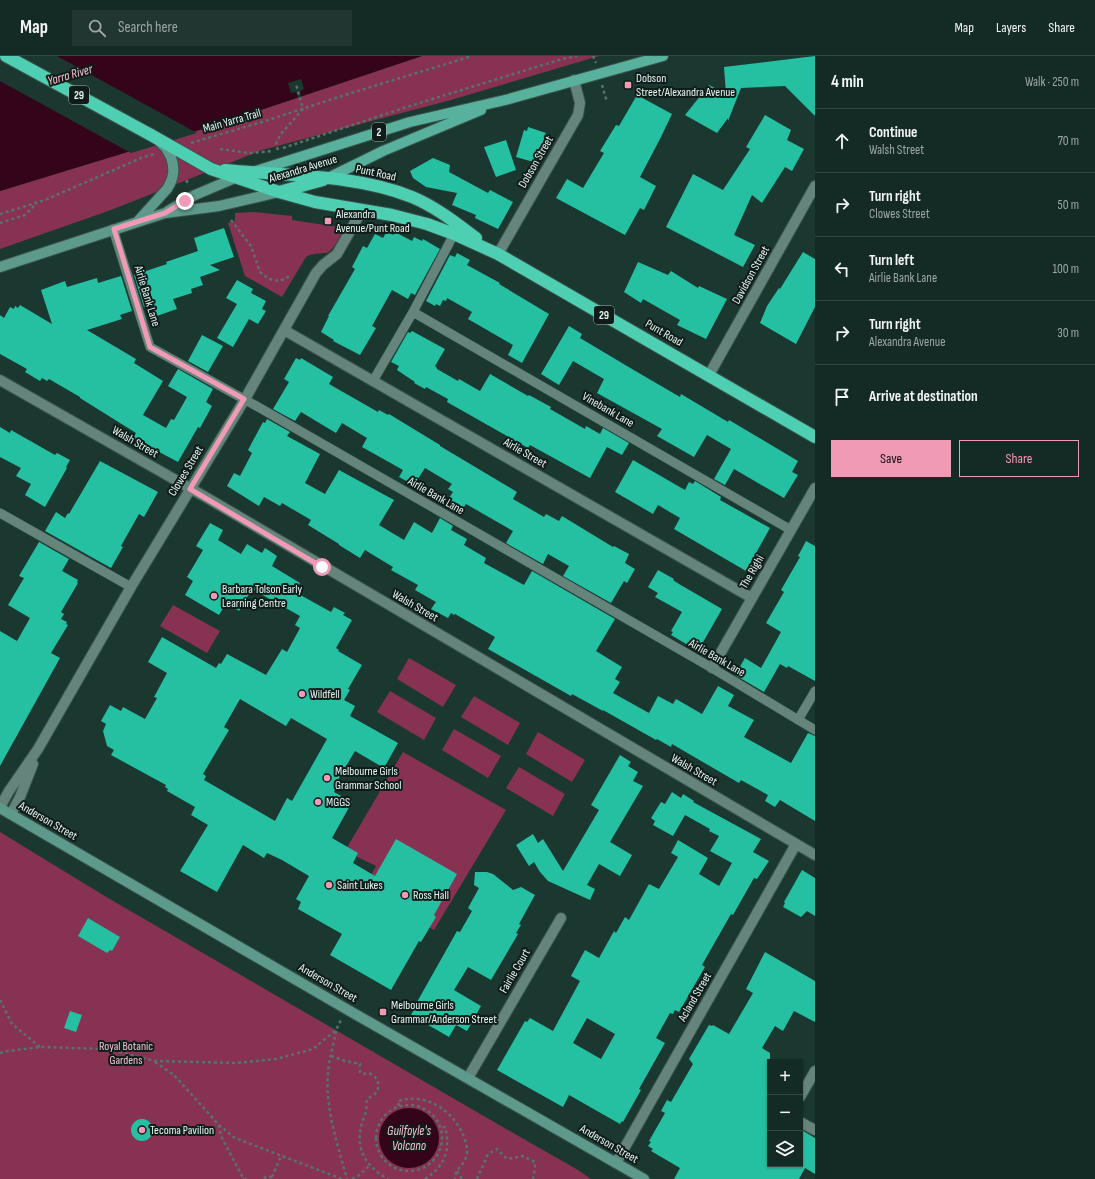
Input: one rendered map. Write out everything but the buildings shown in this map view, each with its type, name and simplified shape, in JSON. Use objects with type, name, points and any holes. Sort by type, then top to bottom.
[{"type":"highway","name":"Punt Road","points":[[6,56],[151,135],[184,149],[206,166],[235,178],[315,202],[362,210],[427,224],[454,234],[498,254],[815,437]]},
{"type":"highway","name":"Punt Road","points":[[206,166],[252,173],[328,178],[386,189],[412,198],[444,215],[498,254]]},
{"type":"highway","name":"Alexandra Avenue","points":[[235,178],[252,173]]},
{"type":"highway","name":"Alexandra Avenue","points":[[278,192],[328,178]]},
{"type":"main road","name":"Alexandra Avenue","points":[[252,173],[410,122],[509,99],[663,56]]},
{"type":"main road","name":"Alexandra Avenue","points":[[328,178],[383,151],[509,99]]},
{"type":"street","name":"Dobson Street","points":[[498,254],[578,115],[580,103],[574,80]]},
{"type":"street","points":[[138,221],[167,189],[170,184],[173,170],[171,157],[164,145],[151,135]]},
{"type":"street","name":"Alexandra Avenue","points":[[165,213],[195,195],[235,178]]},
{"type":"street","name":"Davidson Street","points":[[709,375],[815,186]]},
{"type":"street","name":"Alexandra Avenue","points":[[0,267],[165,213],[219,206],[278,192]]},
{"type":"street","name":"Clowes Street","points":[[0,807],[9,791],[38,749],[131,586],[244,399],[316,273],[323,264],[331,260],[337,254],[362,210]]},
{"type":"street","name":"Airlie Street","points":[[284,330],[752,598]]},
{"type":"street","name":"Walsh Street","points":[[0,380],[190,489],[815,855]]},
{"type":"street","name":"The Righi","points":[[712,668],[815,488]]},
{"type":"street","name":"Clowes Street","points":[[10,814],[20,797],[38,749]]},
{"type":"street","name":"Anderson Street","points":[[0,807],[348,1010],[644,1179]]},
{"type":"street","name":"Acland Street","points":[[616,1163],[796,844]]},
{"type":"street","name":"Fairlie Court","points":[[468,1078],[561,918]]},
{"type":"street","points":[[801,1095],[815,1071]]},
{"type":"street","points":[[803,1124],[815,1130]]},
{"type":"lane","name":"Airlie Bank Lane","points":[[114,229],[150,347],[244,399],[712,668],[815,730]]},
{"type":"lane","points":[[373,381],[454,234]]},
{"type":"lane","name":"Vinebank Lane","points":[[412,312],[791,530]]},
{"type":"lane","points":[[0,513],[131,586]]},
{"type":"lane","points":[[798,720],[815,691]]},
{"type":"path","name":"Main Yarra Trail","points":[[184,149],[348,94],[472,56]]},
{"type":"path","points":[[220,149],[249,153],[278,150],[410,106],[562,59],[577,56]]},
{"type":"path","points":[[278,150],[276,144],[280,135],[303,109],[296,84]]},
{"type":"path","points":[[0,214],[37,202],[141,158],[156,154]]},
{"type":"path","points":[[187,178],[187,183]]},
{"type":"path","points":[[0,223],[26,215],[37,202]]},
{"type":"path","points":[[230,220],[251,246],[260,272],[269,279],[280,281],[292,276]]},
{"type":"path","points":[[0,1000],[12,1024],[41,1047]]},
{"type":"path","points":[[0,1053],[41,1047],[107,1049],[155,1061],[236,1063],[276,1059],[313,1049],[336,1030],[348,1010]]},
{"type":"path","points":[[336,1030],[329,1064],[328,1091],[332,1128],[347,1179]]},
{"type":"path","points":[[331,1056],[360,1064],[360,1072],[363,1074],[369,1073],[376,1078],[379,1085],[377,1092],[368,1098],[366,1102],[367,1109],[361,1124],[360,1149],[370,1165],[388,1179]]},
{"type":"path","points":[[155,1061],[174,1075],[219,1125],[235,1138],[342,1179]]},
{"type":"path","points":[[399,1106],[398,1101],[403,1099],[419,1100],[431,1103],[442,1108],[459,1125],[465,1141],[467,1154],[464,1164],[457,1171],[455,1179]]},
{"type":"path","points":[[399,1106],[420,1106],[430,1112],[437,1120],[441,1128],[442,1140],[440,1152],[433,1161],[424,1168],[414,1172],[402,1171],[391,1167],[383,1160],[377,1150],[375,1138],[377,1128],[382,1118],[399,1106]]},
{"type":"path","points":[[219,1125],[221,1136],[243,1178],[249,1179]]},
{"type":"path","points":[[425,1179],[438,1169],[447,1150],[448,1142],[445,1127],[441,1128]]},
{"type":"path","points":[[477,1179],[488,1154],[497,1149],[507,1159],[523,1156],[535,1162],[533,1179]]},
{"type":"path","points":[[264,1179],[266,1177],[273,1178],[281,1156]]},
{"type":"path","points":[[352,1179],[358,1176],[370,1165]]},
{"type":"path","points":[[457,1171],[462,1179]]},
{"type":"green space","points":[[422,56],[599,56],[451,100],[262,150],[111,210],[0,249],[0,191],[219,124]]},
{"type":"green space","points":[[254,212],[292,216],[292,220],[345,228],[331,250],[325,253],[313,254],[306,257],[282,297],[245,276],[228,223],[235,221],[235,213]]},
{"type":"green space","points":[[173,605],[220,631],[207,653],[160,626]]},
{"type":"green space","points":[[409,658],[456,685],[443,707],[397,679]]},
{"type":"green space","points":[[390,691],[436,718],[424,740],[377,712]]},
{"type":"green space","points":[[474,696],[520,723],[508,745],[461,717]]},
{"type":"green space","points":[[454,729],[501,756],[488,778],[442,750]]},
{"type":"green space","points":[[538,732],[585,760],[572,782],[526,754]]},
{"type":"green space","points":[[403,752],[506,810],[434,930],[363,890],[376,866],[345,851]]},
{"type":"green space","points":[[519,767],[565,794],[553,816],[506,788]]},
{"type":"green space","name":"Royal Botanic Gardens","points":[[0,832],[108,898],[578,1170],[591,1179],[0,1179]]},
{"type":"water","name":"Yarra River","points":[[0,56],[422,56],[219,124],[0,191]]},
{"type":"water","name":"Guilfoyle's Volcano","points":[[403,1108],[415,1108],[426,1113],[434,1121],[439,1132],[437,1150],[426,1163],[415,1168],[403,1168],[392,1163],[384,1155],[379,1144],[379,1132],[384,1121],[392,1113]]},
{"type":"pier","points":[[0,56],[57,56],[197,133],[131,153],[0,81]]},
{"type":"pier","points":[[301,79],[304,89],[300,91],[301,97],[298,98],[296,92],[291,93],[288,83]]},
{"type":"place","name":"Dobson Street/Alexandra Avenue","points":[[628,85]]},
{"type":"place","name":"Alexandra Avenue/Punt Road","points":[[328,221]]},
{"type":"place","name":"Barbara Tolson Early Learning Centre","points":[[214,596]]},
{"type":"place","name":"Wildfell","points":[[302,694]]},
{"type":"place","name":"Melbourne Girls Grammar School","points":[[327,778]]},
{"type":"place","name":"MGGS","points":[[318,802]]},
{"type":"place","name":"Saint Lukes","points":[[329,885]]},
{"type":"place","name":"Ross Hall","points":[[405,895]]},
{"type":"place","name":"Melbourne Girls Grammar/Anderson Street","points":[[383,1012]]},
{"type":"place","name":"Tecoma Pavilion","points":[[142,1130]]},
{"type":"route","points":[[185,201],[165,213],[114,229],[150,347],[244,399],[190,489],[322,567]]}]
